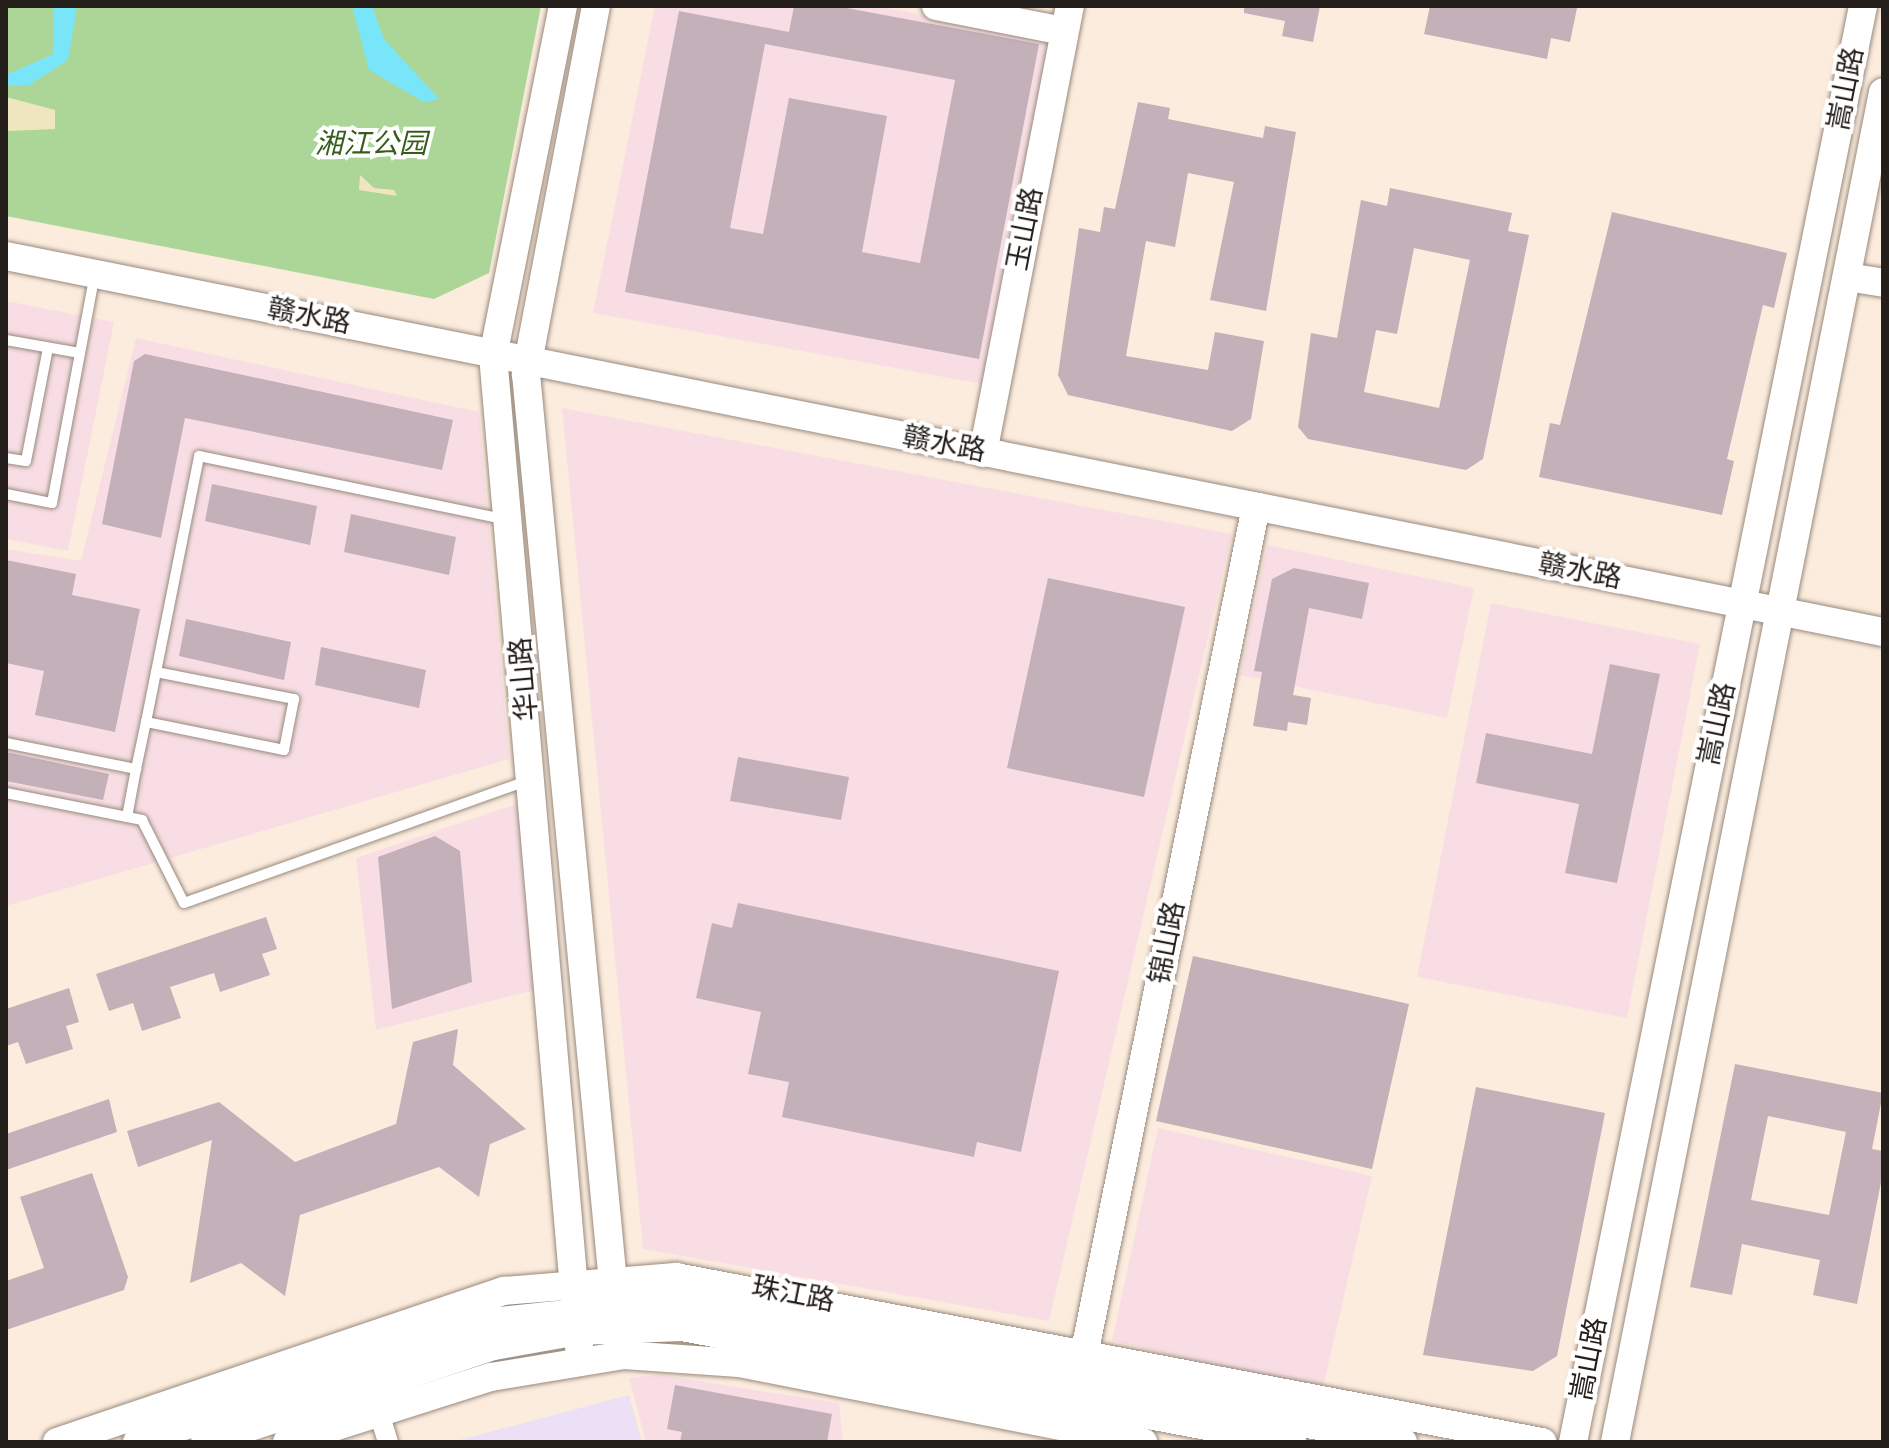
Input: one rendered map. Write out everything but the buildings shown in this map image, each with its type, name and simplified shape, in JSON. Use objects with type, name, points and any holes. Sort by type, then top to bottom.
[{"type":"main road","name":"华山路","points":[[563,6],[494,361],[533,779],[578,1332]]},
{"type":"main road","name":"华山路","points":[[596,6],[526,367],[615,1316]]},
{"type":"main road","points":[[936,6],[1067,19]]},
{"type":"main road","name":"嵩山路","points":[[1573,1442],[1863,6]]},
{"type":"main road","name":"玉山路","points":[[983,453],[1067,19]]},
{"type":"main road","name":"嵩山路","points":[[1615,1442],[1883,92]]},
{"type":"main road","name":"赣水路","points":[[6,256],[494,361]]},
{"type":"main road","name":"赣水路","points":[[6,272],[983,453],[1255,513]]},
{"type":"main road","points":[[1847,277],[1883,283]]},
{"type":"main road","name":"赣水路","points":[[526,367],[1777,618],[1883,646]]},
{"type":"main road","name":"锦山路","points":[[1082,1365],[1255,513]]},
{"type":"main road","name":"赣水路","points":[[1777,618],[1883,632]]},
{"type":"main road","name":"珠江路","points":[[287,1442],[367,1375],[504,1291],[572,1280],[615,1316],[739,1363],[1142,1442]]},
{"type":"main road","name":"珠江路","points":[[57,1442],[578,1332],[615,1316],[716,1308],[1542,1442]]},
{"type":"main road","name":"珠江路","points":[[205,1442],[490,1322],[578,1332],[615,1316],[750,1336],[1280,1441]]},
{"type":"main road","name":"珠江路","points":[[1082,1365],[1403,1442]]},
{"type":"main road","name":"珠江路","points":[[137,1442],[367,1375]]},
{"type":"street","points":[[367,1375],[388,1442]]},
{"type":"lane","points":[[6,494],[52,503],[92,289]]},
{"type":"lane","points":[[6,340],[80,353]]},
{"type":"lane","points":[[6,458],[26,461],[48,348]]},
{"type":"lane","points":[[127,817],[199,456],[509,520]]},
{"type":"lane","points":[[146,722],[284,750],[294,699],[156,672]]},
{"type":"lane","points":[[6,743],[136,769]]},
{"type":"lane","points":[[6,793],[142,820],[184,903],[533,779]]},
{"type":"lane","points":[[1142,1442],[1144,1413]]},
{"type":"shaded area","points":[[655,6],[877,6],[1049,39],[982,384],[593,313]]},
{"type":"shaded area","points":[[6,301],[114,322],[68,551],[6,539]]},
{"type":"shaded area","points":[[136,338],[479,412],[509,759],[6,906],[6,549],[81,561]]},
{"type":"shaded area","points":[[562,408],[1232,534],[1049,1321],[643,1249]]},
{"type":"shaded area","points":[[1267,545],[1474,588],[1447,718],[1240,675]]},
{"type":"shaded area","points":[[1491,603],[1700,644],[1627,1018],[1417,977]]},
{"type":"shaded area","points":[[520,803],[535,990],[376,1030],[356,858]]},
{"type":"shaded area","points":[[1158,1128],[1372,1176],[1322,1391],[1112,1341]]},
{"type":"shaded area","points":[[661,1375],[839,1403],[843,1442],[646,1442],[629,1378]]},
{"type":"shaded area","points":[[629,1395],[642,1442],[452,1442]]},
{"type":"green space","name":"湘江公园","points":[[6,6],[541,6],[489,273],[434,299],[6,216]]},
{"type":"sand","points":[[6,97],[55,110],[55,129],[8,131]]},
{"type":"sand","points":[[360,175],[374,188],[394,190],[397,196],[359,190]]},
{"type":"water","points":[[54,6],[77,6],[68,60],[29,85],[6,86],[6,75],[53,54]]},
{"type":"water","points":[[352,6],[372,6],[384,39],[439,99],[424,102],[369,70]]}]
